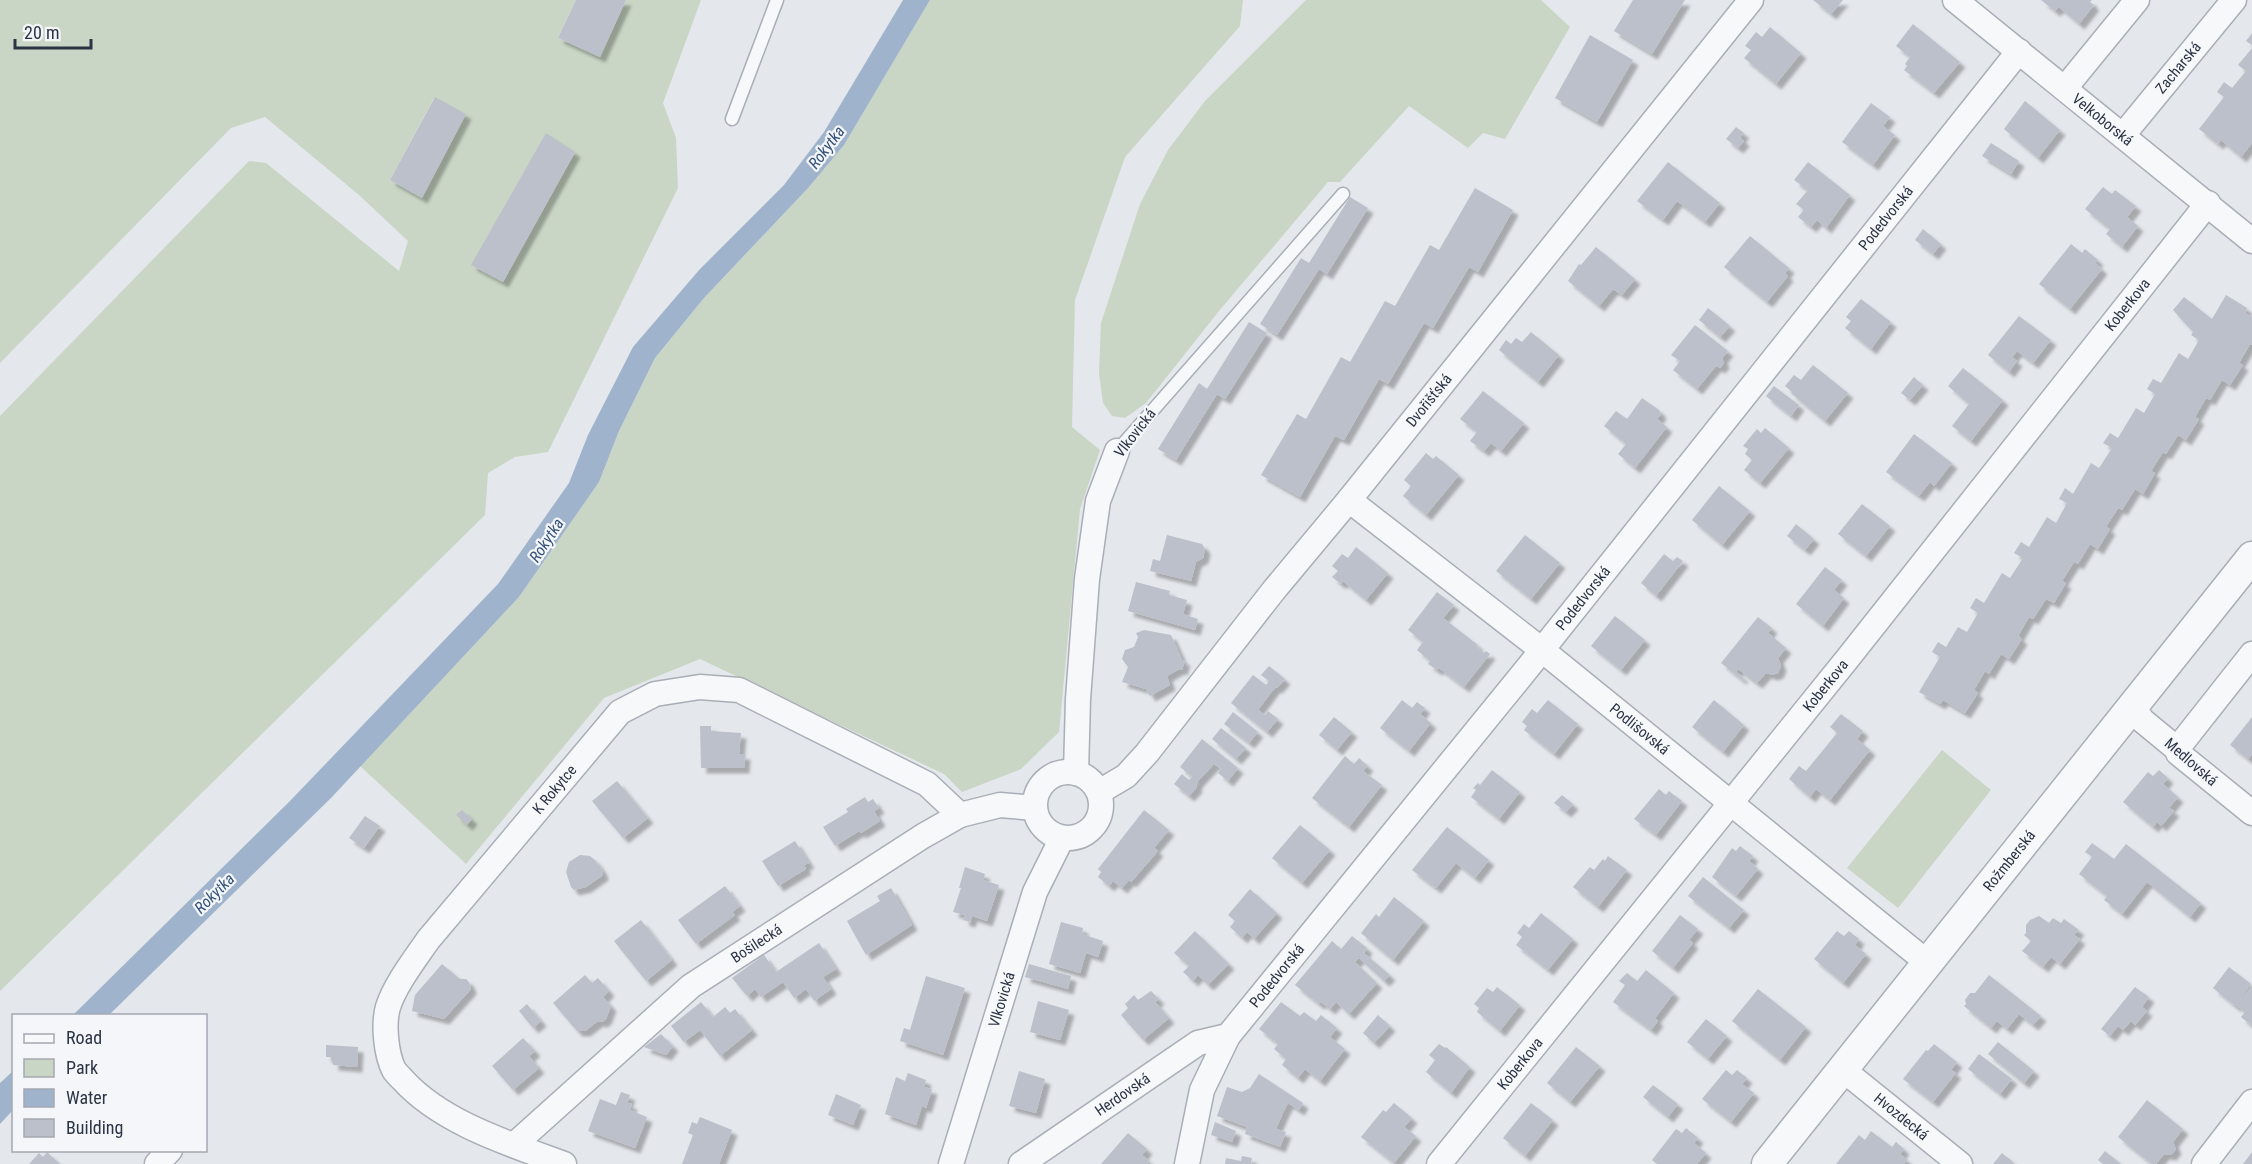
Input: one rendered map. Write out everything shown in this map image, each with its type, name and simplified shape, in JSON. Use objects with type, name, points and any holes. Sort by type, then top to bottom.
[{"type":"street","name":"Dvořišťská","points":[[1099,792],[1126,776],[1147,753],[1281,580],[1349,500],[1751,0]]},
{"type":"street","points":[[2065,88],[2137,0]]},
{"type":"street","name":"Zacharská","points":[[2123,135],[2234,0]]},
{"type":"street","name":"Velkoborská","points":[[1965,3],[2019,51],[2252,240]]},
{"type":"street","name":"Podedvorská","points":[[1187,1164],[1202,1090],[1228,1036],[1542,650],[2019,51]]},
{"type":"street","name":"Koberkova","points":[[1438,1164],[1848,658],[2208,203]]},
{"type":"street","name":"Vlkovická","points":[[1077,773],[1078,699],[1087,579],[1098,501],[1117,451]]},
{"type":"street","name":"Podlišovská","points":[[1349,500],[1542,650],[1928,963]]},
{"type":"street","name":"Rožmberská","points":[[1767,1164],[2252,557]]},
{"type":"street","points":[[2176,749],[2252,654]]},
{"type":"street","name":"K Rokytce","points":[[514,1145],[450,1117],[416,1095],[394,1070],[385,1035],[388,1007],[406,973],[428,940],[620,712],[655,694],[700,687],[739,690],[927,784],[960,815]]},
{"type":"street","name":"Medlovská","points":[[2132,707],[2143,721],[2178,753],[2252,813]]},
{"type":"street","points":[[1065,772],[1077,773],[1093,783],[1099,792],[1102,805],[1100,817],[1092,829],[1079,837],[1062,838],[1049,833],[1040,823],[1035,808],[1036,798],[1040,789],[1051,777],[1065,772]]},
{"type":"street","name":"Bošilecká","points":[[514,1145],[691,986],[960,815],[1000,805],[1035,808]]},
{"type":"street","name":"Vlkovická","points":[[951,1164],[1035,892],[1062,838]]},
{"type":"street","name":"Herdovská","points":[[1021,1164],[1198,1043],[1228,1036]]},
{"type":"street","name":"Hvozdecká","points":[[1842,1069],[1960,1164]]},
{"type":"street","points":[[2204,1164],[2252,1102]]},
{"type":"street","points":[[514,1145],[564,1164]]},
{"type":"street","points":[[157,1164],[168,1152]]},
{"type":"lane","points":[[732,119],[777,0]]},
{"type":"lane","name":"Vlkovická","points":[[1117,451],[1343,194]]},
{"type":"green space","points":[[0,0],[576,0],[558,38],[600,57],[626,0],[701,0],[663,103],[676,138],[678,188],[548,452],[515,457],[488,473],[485,515],[0,991],[0,416],[249,161],[266,163],[399,271],[408,241],[359,195],[265,117],[231,128],[0,363]],"holes":[[[434,98],[466,114],[422,197],[390,180]],[[546,134],[575,153],[503,282],[472,265]]]},
{"type":"green space","points":[[930,0],[1243,0],[1240,26],[1125,157],[1075,300],[1072,427],[1100,450],[1080,509],[1059,732],[1021,769],[962,792],[944,774],[700,659],[604,698],[466,864],[360,766],[519,597],[599,482],[619,431],[655,358],[704,298],[809,187],[844,145]]},
{"type":"green space","points":[[1306,0],[1541,0],[1570,27],[1505,139],[1483,133],[1468,148],[1409,106],[1340,182],[1328,182],[1219,311],[1146,403],[1125,418],[1112,416],[1103,403],[1099,373],[1101,323],[1140,204],[1168,150],[1205,101]]},
{"type":"green space","points":[[1942,750],[1991,790],[1898,908],[1847,868]]},
{"type":"water","name":"Rokytka","points":[[903,0],[930,0],[844,145],[809,187],[704,298],[655,358],[619,431],[599,482],[519,597],[331,798],[110,1014],[74,1014],[290,801],[498,584],[569,483],[588,435],[633,347],[700,269],[784,185],[824,132]]},
{"type":"water","points":[[12,1072],[12,1111],[0,1124],[0,1083]]},
{"type":"building","points":[[576,0],[626,0],[600,57],[558,38]]},
{"type":"building","points":[[1633,0],[1685,0],[1652,54],[1614,31]]},
{"type":"building","points":[[1813,0],[1843,0],[1831,14]]},
{"type":"building","points":[[2041,0],[2092,0],[2090,2],[2094,5],[2079,24],[2059,7],[2055,11]]},
{"type":"building","points":[[1913,24],[1960,62],[1934,93],[1904,70],[1910,57],[1896,46]]},
{"type":"building","points":[[1770,27],[1801,53],[1776,84],[1744,58],[1751,50],[1745,46],[1756,32],[1762,37]]},
{"type":"building","points":[[2252,33],[2252,45],[2246,41]]},
{"type":"building","points":[[1590,35],[1633,60],[1597,122],[1555,98]]},
{"type":"building","points":[[2252,48],[2252,143],[2241,157],[2221,140],[2218,144],[2199,129],[2224,97],[2217,92],[2224,82],[2232,88],[2246,71],[2238,65]]},
{"type":"building","points":[[435,97],[466,114],[422,198],[390,180]]},
{"type":"building","points":[[2025,101],[2060,130],[2038,158],[2004,129]]},
{"type":"building","points":[[1871,103],[1890,117],[1883,126],[1895,135],[1873,165],[1842,142]]},
{"type":"building","points":[[1736,127],[1744,133],[1740,137],[1744,141],[1738,148],[1726,139]]},
{"type":"building","points":[[546,133],[575,152],[503,282],[471,265]]},
{"type":"building","points":[[1991,143],[2019,161],[2011,174],[1982,156]]},
{"type":"building","points":[[1668,162],[1720,203],[1705,222],[1677,201],[1663,220],[1637,201]]},
{"type":"building","points":[[1808,162],[1850,195],[1826,228],[1817,220],[1811,227],[1798,217],[1804,210],[1796,204],[1808,190],[1794,180]]},
{"type":"building","points":[[2103,187],[2112,194],[2115,190],[2136,206],[2127,217],[2138,226],[2122,247],[2106,234],[2110,229],[2085,209]]},
{"type":"building","points":[[1475,188],[1513,210],[1478,272],[1469,267],[1433,328],[1424,323],[1388,384],[1379,379],[1344,440],[1335,436],[1300,497],[1261,475],[1297,414],[1306,419],[1341,357],[1350,362],[1385,301],[1395,306],[1430,245],[1439,250]]},
{"type":"building","points":[[1350,197],[1368,208],[1327,274],[1319,269],[1277,335],[1260,324],[1301,258],[1309,263]]},
{"type":"building","points":[[1923,229],[1941,244],[1933,254],[1915,240]]},
{"type":"building","points":[[1750,236],[1789,268],[1785,273],[1788,276],[1767,302],[1724,267]]},
{"type":"building","points":[[2071,244],[2082,253],[2085,249],[2098,260],[2095,263],[2102,269],[2070,309],[2039,284]]},
{"type":"building","points":[[1596,247],[1635,279],[1622,295],[1613,289],[1599,306],[1568,281],[1579,264],[1581,265]]},
{"type":"building","points":[[2226,295],[2247,308],[2245,313],[2252,317],[2252,345],[2250,344],[2239,363],[2243,365],[2230,385],[2222,380],[2210,400],[2206,398],[2195,417],[2199,419],[2186,440],[2178,435],[2166,454],[2163,452],[2151,471],[2155,473],[2143,494],[2135,489],[2122,510],[2118,508],[2106,527],[2110,529],[2098,549],[2090,544],[2078,564],[2074,562],[2062,581],[2066,583],[2054,603],[2046,599],[2033,619],[2029,617],[2018,636],[2022,639],[2009,659],[2001,654],[1989,674],[1985,671],[1974,690],[1978,693],[1965,713],[1943,700],[1940,704],[1919,692],[1940,657],[1932,652],[1938,642],[1946,647],[1958,627],[1967,632],[1978,613],[1970,608],[1976,598],[1984,603],[2002,573],[2010,578],[2023,558],[2014,553],[2021,542],[2029,547],[2047,517],[2056,523],[2067,503],[2059,499],[2065,488],[2073,494],[2091,463],[2099,468],[2112,448],[2103,443],[2110,433],[2118,438],[2136,408],[2144,413],[2155,394],[2147,389],[2153,379],[2161,383],[2179,353],[2188,359],[2199,340],[2191,335],[2193,332],[2173,310],[2184,297],[2212,319]]},
{"type":"building","points":[[1861,299],[1891,322],[1871,349],[1845,328],[1851,321],[1846,317]]},
{"type":"building","points":[[1708,308],[1730,326],[1720,337],[1699,320]]},
{"type":"building","points":[[2019,316],[2051,340],[2033,363],[2017,351],[2012,357],[2017,361],[2009,372],[1988,355]]},
{"type":"building","points":[[1249,322],[1267,333],[1225,399],[1217,394],[1176,460],[1158,449],[1199,383],[1207,389]]},
{"type":"building","points":[[1695,325],[1728,351],[1722,358],[1724,363],[1720,368],[1716,366],[1697,389],[1673,370],[1680,361],[1671,355]]},
{"type":"building","points":[[1531,332],[1559,355],[1538,382],[1499,350],[1506,340],[1511,344],[1516,338],[1522,342]]},
{"type":"building","points":[[1813,365],[1848,393],[1825,421],[1785,386],[1794,375],[1801,380]]},
{"type":"building","points":[[1963,368],[2003,400],[1971,441],[1952,426],[1969,404],[1948,386]]},
{"type":"building","points":[[1914,377],[1923,385],[1910,400],[1901,393]]},
{"type":"building","points":[[1774,386],[1799,405],[1791,416],[1766,396]]},
{"type":"building","points":[[1483,391],[1524,423],[1501,451],[1491,443],[1484,451],[1470,441],[1477,432],[1460,419]]},
{"type":"building","points":[[1642,398],[1659,410],[1661,414],[1657,419],[1667,427],[1635,468],[1618,454],[1626,444],[1604,426],[1616,411],[1627,419]]},
{"type":"building","points":[[1765,428],[1789,448],[1760,483],[1744,470],[1752,460],[1745,454],[1748,449],[1743,446],[1757,429],[1761,433]]},
{"type":"building","points":[[1914,434],[1952,463],[1934,486],[1930,482],[1919,496],[1886,472]]},
{"type":"building","points":[[1426,453],[1433,459],[1436,456],[1459,475],[1426,515],[1403,496],[1411,486],[1404,480]]},
{"type":"building","points":[[1719,486],[1750,511],[1722,545],[1692,520]]},
{"type":"building","points":[[1862,504],[1890,526],[1866,556],[1838,534]]},
{"type":"building","points":[[1796,524],[1814,539],[1805,550],[1787,536]]},
{"type":"building","points":[[1167,535],[1202,544],[1205,549],[1203,558],[1196,562],[1191,581],[1150,571],[1153,559],[1160,561]]},
{"type":"building","points":[[1525,535],[1560,563],[1531,599],[1496,571]]},
{"type":"building","points":[[1356,547],[1388,573],[1366,600],[1343,581],[1341,584],[1332,577],[1338,571],[1332,566],[1342,554],[1348,558]]},
{"type":"building","points":[[1664,554],[1673,561],[1677,557],[1683,561],[1656,596],[1641,583]]},
{"type":"building","points":[[1825,567],[1842,580],[1834,590],[1844,598],[1823,626],[1796,604]]},
{"type":"building","points":[[1136,582],[1170,591],[1169,595],[1187,600],[1183,614],[1198,619],[1195,630],[1128,611]]},
{"type":"building","points":[[1437,592],[1454,605],[1443,618],[1478,645],[1476,646],[1484,653],[1486,651],[1490,654],[1464,687],[1439,668],[1437,670],[1428,664],[1430,661],[1417,650],[1423,642],[1408,630]]},
{"type":"building","points":[[1615,616],[1645,640],[1621,670],[1591,646]]},
{"type":"building","points":[[1758,617],[1772,628],[1768,633],[1786,648],[1778,658],[1781,666],[1778,673],[1772,675],[1766,673],[1757,683],[1738,669],[1736,672],[1743,677],[1741,679],[1721,663]]},
{"type":"building","points":[[1144,630],[1171,635],[1182,660],[1185,660],[1182,670],[1179,669],[1167,676],[1170,685],[1150,696],[1146,689],[1122,682],[1128,667],[1122,659],[1125,650],[1134,647],[1138,637],[1136,633]]},
{"type":"building","points":[[1269,666],[1285,679],[1277,688],[1275,687],[1258,710],[1265,715],[1268,711],[1278,719],[1267,732],[1231,703],[1253,675],[1266,685],[1269,681],[1261,675]]},
{"type":"building","points":[[1402,700],[1412,708],[1417,702],[1425,708],[1420,714],[1431,723],[1409,751],[1380,728]]},
{"type":"building","points":[[1548,700],[1578,724],[1554,754],[1524,730],[1527,726],[1522,722],[1532,709],[1537,713]]},
{"type":"building","points":[[1714,700],[1744,725],[1723,752],[1692,727]]},
{"type":"building","points":[[1233,712],[1258,732],[1249,743],[1224,724]]},
{"type":"building","points":[[1841,714],[1863,731],[1857,739],[1870,750],[1830,800],[1816,789],[1810,797],[1789,779],[1799,766],[1806,771],[1837,733],[1830,727]]},
{"type":"building","points":[[1334,717],[1352,732],[1337,750],[1319,735]]},
{"type":"building","points":[[2252,717],[2252,754],[2248,759],[2230,745]]},
{"type":"building","points":[[700,726],[711,726],[711,731],[741,733],[739,754],[745,754],[744,768],[701,768]]},
{"type":"building","points":[[1221,728],[1246,748],[1236,759],[1212,739]]},
{"type":"building","points":[[1202,739],[1238,768],[1228,781],[1218,773],[1221,769],[1214,764],[1198,781],[1197,787],[1189,796],[1174,784],[1182,774],[1189,780],[1192,777],[1180,767]]},
{"type":"building","points":[[1345,756],[1354,764],[1359,758],[1368,766],[1363,771],[1382,785],[1349,827],[1312,798]]},
{"type":"building","points":[[1492,770],[1520,792],[1499,819],[1471,797],[1476,790],[1473,788],[1478,783],[1480,785]]},
{"type":"building","points":[[2159,770],[2168,778],[2163,784],[2178,797],[2169,808],[2174,811],[2161,826],[2157,822],[2153,827],[2123,802],[2148,772],[2153,776]]},
{"type":"building","points":[[617,781],[648,818],[623,838],[592,801]]},
{"type":"building","points":[[1659,789],[1666,795],[1669,791],[1682,801],[1656,835],[1634,819]]},
{"type":"building","points":[[1562,795],[1573,804],[1566,812],[1554,803]]},
{"type":"building","points":[[865,797],[868,802],[873,799],[879,808],[874,811],[880,821],[835,846],[823,827],[848,812],[846,809]]},
{"type":"building","points":[[462,810],[472,819],[467,825],[456,815]]},
{"type":"building","points":[[1144,810],[1169,830],[1154,848],[1158,851],[1131,882],[1129,880],[1122,888],[1113,881],[1109,886],[1098,877],[1101,872],[1098,869]]},
{"type":"building","points":[[365,816],[380,826],[364,848],[349,838]]},
{"type":"building","points":[[1300,825],[1330,850],[1302,883],[1272,858]]},
{"type":"building","points":[[1447,827],[1489,860],[1475,878],[1456,863],[1436,888],[1412,870]]},
{"type":"building","points":[[795,841],[809,863],[804,865],[806,869],[778,886],[762,861]]},
{"type":"building","points":[[2092,843],[2114,859],[2126,844],[2201,903],[2190,917],[2147,882],[2122,914],[2104,900],[2107,896],[2079,874],[2092,857],[2085,852]]},
{"type":"building","points":[[1740,846],[1753,856],[1749,861],[1758,869],[1736,896],[1712,877],[1732,848],[1736,851]]},
{"type":"building","points":[[580,855],[590,856],[595,860],[603,875],[586,887],[574,890],[566,872],[569,862]]},
{"type":"building","points":[[1608,856],[1627,870],[1598,907],[1573,887],[1590,867],[1594,870]]},
{"type":"building","points":[[965,867],[985,874],[983,880],[999,885],[987,921],[972,916],[970,922],[963,920],[965,915],[953,912]]},
{"type":"building","points":[[1703,877],[1744,910],[1729,928],[1688,896]]},
{"type":"building","points":[[725,886],[740,906],[732,912],[735,915],[696,944],[678,920]]},
{"type":"building","points":[[891,888],[912,925],[866,955],[847,921],[880,901],[877,896]]},
{"type":"building","points":[[1250,889],[1277,913],[1254,939],[1247,932],[1242,938],[1230,927],[1235,921],[1228,915]]},
{"type":"building","points":[[1394,897],[1424,921],[1393,960],[1361,933],[1376,914],[1379,917]]},
{"type":"building","points":[[1541,913],[1573,939],[1548,970],[1516,945],[1522,937],[1517,933],[1524,924],[1529,928]]},
{"type":"building","points":[[1680,915],[1698,929],[1689,940],[1693,943],[1673,968],[1652,951]]},
{"type":"building","points":[[2039,916],[2049,923],[2053,918],[2061,923],[2064,919],[2079,930],[2074,935],[2080,939],[2060,964],[2051,957],[2043,967],[2022,951],[2031,941],[2024,935],[2026,925],[2030,920]]},
{"type":"building","points":[[641,920],[672,960],[646,981],[614,941]]},
{"type":"building","points":[[1061,922],[1083,928],[1082,934],[1103,941],[1098,957],[1086,953],[1080,973],[1049,964]]},
{"type":"building","points":[[1195,931],[1229,964],[1208,985],[1198,975],[1193,981],[1183,972],[1189,966],[1174,953]]},
{"type":"building","points":[[1837,931],[1844,936],[1849,931],[1859,939],[1855,945],[1866,954],[1843,983],[1814,959]]},
{"type":"building","points":[[1352,936],[1367,948],[1364,953],[1390,975],[1384,981],[1359,958],[1355,962],[1377,983],[1349,1014],[1336,1002],[1330,1009],[1321,1002],[1319,1004],[1295,985],[1332,941],[1341,949]]},
{"type":"building","points":[[819,943],[836,969],[823,977],[831,989],[814,1001],[806,989],[794,998],[783,982],[761,997],[755,989],[747,996],[732,978],[764,955],[776,972]]},
{"type":"building","points":[[442,964],[460,979],[466,979],[471,989],[444,1019],[412,1011],[415,995]]},
{"type":"building","points":[[1029,964],[1071,976],[1068,989],[1025,977]]},
{"type":"building","points":[[2229,967],[2251,984],[2235,1006],[2213,988]]},
{"type":"building","points":[[1646,970],[1674,993],[1655,1018],[1658,1021],[1651,1030],[1613,1002],[1625,985],[1619,981],[1627,973],[1637,981]]},
{"type":"building","points":[[585,975],[592,983],[598,978],[609,991],[603,997],[611,1006],[606,1019],[602,1022],[598,1021],[585,1031],[577,1031],[553,1003]]},
{"type":"building","points":[[1989,975],[2041,1016],[2033,1025],[2019,1014],[2007,1029],[1997,1021],[1991,1028],[1964,1006],[1970,993],[1975,993]]},
{"type":"building","points":[[926,976],[965,988],[943,1055],[900,1041],[904,1028],[910,1030]]},
{"type":"building","points":[[2252,986],[2252,1026],[2241,1017],[2245,1012],[2236,1005]]},
{"type":"building","points":[[1497,987],[1520,1005],[1500,1031],[1477,1012],[1479,1008],[1474,1004],[1487,988],[1493,992]]},
{"type":"building","points":[[2135,987],[2149,997],[2142,1007],[2147,1011],[2135,1025],[2131,1021],[2123,1030],[2118,1026],[2110,1036],[2101,1029]]},
{"type":"building","points":[[1758,989],[1806,1027],[1780,1060],[1732,1021]]},
{"type":"building","points":[[1151,991],[1159,999],[1155,1002],[1169,1018],[1143,1040],[1121,1015],[1128,1008],[1125,1004],[1134,995],[1138,1000]]},
{"type":"building","points":[[1038,1001],[1069,1010],[1060,1040],[1030,1032]]},
{"type":"building","points":[[701,1002],[713,1017],[725,1007],[730,1013],[735,1009],[752,1030],[720,1056],[700,1030],[684,1042],[671,1026]]},
{"type":"building","points":[[1281,1002],[1300,1016],[1304,1012],[1316,1021],[1321,1015],[1337,1028],[1330,1037],[1345,1049],[1320,1081],[1305,1069],[1298,1078],[1282,1065],[1286,1059],[1274,1049],[1278,1044],[1259,1029]]},
{"type":"building","points":[[527,1004],[541,1021],[533,1028],[519,1011]]},
{"type":"building","points":[[1378,1015],[1390,1026],[1374,1043],[1363,1033]]},
{"type":"building","points":[[1706,1019],[1727,1036],[1708,1059],[1687,1042]]},
{"type":"building","points":[[661,1034],[673,1046],[666,1055],[644,1047]]},
{"type":"building","points":[[523,1038],[535,1051],[529,1056],[539,1068],[513,1090],[492,1066]]},
{"type":"building","points":[[1998,1042],[2034,1071],[2024,1083],[1988,1054]]},
{"type":"building","points":[[1439,1044],[1470,1067],[1451,1093],[1426,1072],[1435,1060],[1429,1055]]},
{"type":"building","points":[[1934,1044],[1957,1062],[1951,1070],[1956,1073],[1933,1102],[1903,1079],[1926,1050],[1928,1051]]},
{"type":"building","points":[[326,1045],[358,1047],[357,1067],[333,1065],[333,1057],[326,1057]]},
{"type":"building","points":[[1576,1047],[1600,1066],[1570,1102],[1547,1083]]},
{"type":"building","points":[[1979,1054],[2012,1079],[2000,1094],[1968,1069]]},
{"type":"building","points":[[1726,1070],[1732,1075],[1737,1070],[1747,1078],[1742,1084],[1754,1093],[1731,1122],[1702,1099]]},
{"type":"building","points":[[1019,1071],[1045,1079],[1036,1113],[1009,1106]]},
{"type":"building","points":[[908,1073],[926,1080],[924,1087],[932,1089],[926,1108],[922,1106],[916,1125],[885,1114],[896,1077],[905,1081]]},
{"type":"building","points":[[1259,1074],[1303,1103],[1299,1110],[1288,1103],[1276,1129],[1286,1132],[1280,1147],[1245,1134],[1247,1127],[1217,1116],[1227,1087],[1242,1092],[1250,1088]]},
{"type":"building","points":[[1653,1085],[1678,1104],[1668,1117],[1643,1097]]},
{"type":"building","points":[[621,1092],[630,1095],[627,1103],[632,1104],[630,1110],[647,1117],[635,1148],[588,1131],[600,1099],[616,1105]]},
{"type":"building","points":[[836,1094],[861,1105],[853,1125],[828,1115]]},
{"type":"building","points":[[2147,1100],[2183,1129],[2173,1142],[2176,1149],[2171,1155],[2164,1154],[2156,1164],[2152,1164],[2118,1137]]},
{"type":"building","points":[[1394,1103],[1412,1118],[1404,1127],[1416,1136],[1394,1163],[1361,1137],[1383,1110],[1386,1112]]},
{"type":"building","points":[[1531,1103],[1553,1120],[1525,1156],[1503,1138]]},
{"type":"building","points":[[700,1117],[732,1130],[719,1164],[682,1164],[693,1135],[688,1133],[692,1122],[697,1124]]},
{"type":"building","points":[[1215,1122],[1236,1131],[1232,1142],[1211,1135]]},
{"type":"building","points":[[1686,1128],[1698,1138],[1694,1143],[1706,1153],[1697,1164],[1657,1164],[1652,1160],[1676,1129],[1682,1133]]},
{"type":"building","points":[[1871,1131],[1892,1147],[1896,1142],[1904,1149],[1900,1154],[1907,1160],[1904,1164],[1836,1164],[1859,1135],[1865,1140]]},
{"type":"building","points":[[1128,1133],[1147,1149],[1142,1155],[1149,1161],[1147,1164],[1101,1164]]},
{"type":"building","points":[[2105,1151],[2121,1164],[2103,1164],[2098,1160]]},
{"type":"building","points":[[47,1152],[60,1164],[29,1164],[39,1153],[43,1157]]},
{"type":"building","points":[[2252,1152],[2252,1164],[2243,1164]]},
{"type":"building","points":[[2002,1153],[2013,1162],[1993,1164]]},
{"type":"building","points":[[1242,1156],[1252,1158],[1251,1164],[1225,1164],[1226,1158],[1241,1161]]}]
